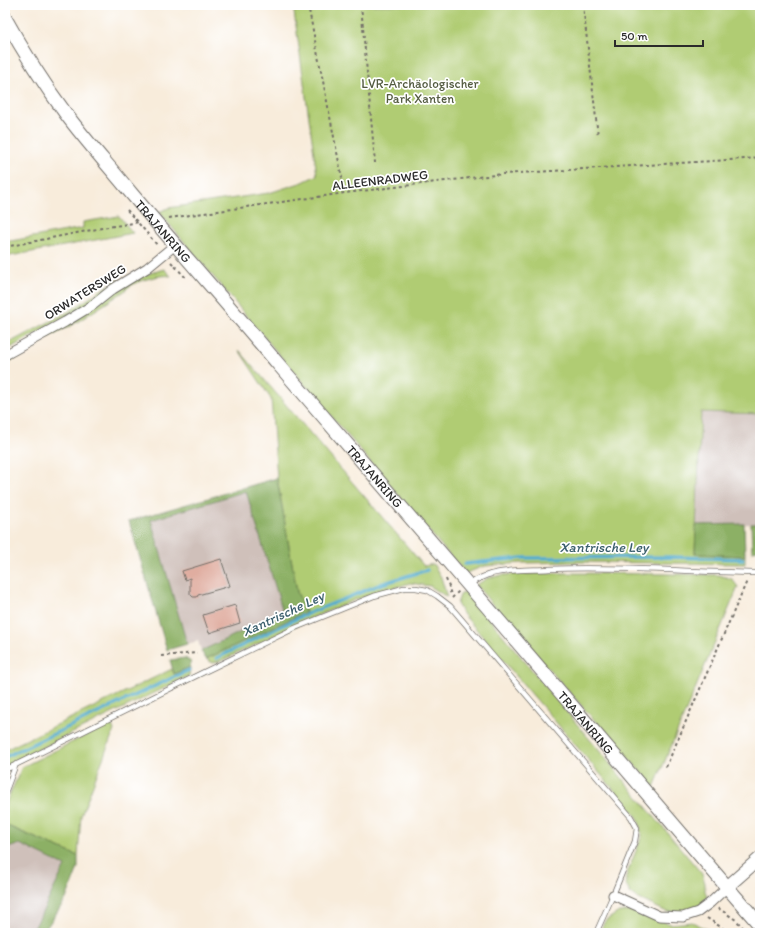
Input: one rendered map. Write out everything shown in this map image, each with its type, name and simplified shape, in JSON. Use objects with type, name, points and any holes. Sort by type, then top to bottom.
[{"type":"main road","name":"TRAJANRING","points":[[5,18],[17,41],[32,64],[65,113],[83,136],[175,245],[469,584],[760,925]]},
{"type":"street","name":"ORWATERSWEG","points":[[5,355],[93,305],[113,289],[147,268],[175,245]]},
{"type":"street","points":[[613,895],[659,916],[683,917],[698,912],[710,903],[760,858]]},
{"type":"lane","points":[[469,584],[492,573],[547,569],[627,569],[760,573]]},
{"type":"lane","points":[[5,770],[295,628],[374,596],[404,588],[427,590],[450,606],[631,817],[637,828],[635,841],[596,933]]},
{"type":"lane","points":[[5,793],[16,764]]},
{"type":"path","points":[[308,5],[345,193]]},
{"type":"path","points":[[361,5],[375,163]]},
{"type":"path","points":[[583,5],[598,136]]},
{"type":"path","name":"ALLEENRADWEG","points":[[5,247],[137,222],[345,193],[502,174],[760,158]]},
{"type":"path","points":[[137,222],[164,254]]},
{"type":"path","points":[[666,767],[751,572]]},
{"type":"path","points":[[161,656],[197,652]]},
{"type":"path","points":[[710,903],[736,920],[748,933]]},
{"type":"path","points":[[698,912],[730,933]]},
{"type":"shaded area","points":[[701,412],[760,414],[760,524],[696,525]]},
{"type":"shaded area","points":[[247,491],[283,612],[201,651],[198,641],[187,644],[151,519]]},
{"type":"shaded area","points":[[20,844],[65,866],[32,933],[5,933],[5,849]]},
{"type":"green space","name":"LVR-Archäologischer Park Xanten","points":[[293,5],[760,5],[760,414],[701,412],[695,554],[745,556],[745,564],[582,562],[521,563],[485,566],[466,573],[159,212],[168,208],[269,193],[303,182],[317,175]]},
{"type":"green space","points":[[119,216],[133,233],[5,257],[5,242],[83,228],[83,222]]},
{"type":"green space","points":[[164,269],[171,276],[150,278],[130,286],[74,324],[34,344],[5,365],[5,358],[140,276]]},
{"type":"green space","points":[[121,277],[110,289],[85,306],[5,351],[5,345],[68,312]]},
{"type":"green space","points":[[239,350],[424,566],[433,564],[441,577],[447,597],[430,586],[410,583],[357,599],[312,618],[223,660],[213,663],[206,659],[306,612],[297,592],[277,478],[271,399]]},
{"type":"green space","points":[[277,478],[297,592],[306,612],[206,659],[201,651],[283,612],[246,491],[151,520],[187,644],[167,650],[129,521]]},
{"type":"green space","points":[[744,524],[745,556],[695,554],[696,525]]},
{"type":"green space","points":[[751,524],[760,524],[760,550],[752,551]]},
{"type":"green space","points":[[557,573],[719,575],[732,579],[738,587],[654,787],[507,622],[476,585],[488,578],[502,575]]},
{"type":"green space","points":[[466,591],[702,874],[707,896],[702,904],[694,910],[667,912],[637,898],[630,893],[626,885],[626,876],[642,836],[638,818],[464,615],[457,604],[460,595]]},
{"type":"green space","points":[[185,658],[191,662],[190,667],[174,674],[170,660]]},
{"type":"green space","points":[[190,667],[189,676],[5,766],[5,750],[172,669],[174,674]]},
{"type":"green space","points":[[111,723],[114,730],[81,816],[78,856],[5,825],[5,805],[22,767]]},
{"type":"green space","points":[[5,825],[78,856],[78,868],[66,899],[43,933],[32,933],[65,866],[20,844],[5,849]]},
{"type":"green space","points":[[636,911],[654,919],[671,924],[692,922],[715,933],[599,933],[605,921],[619,912]]},
{"type":"building","points":[[221,559],[230,586],[193,597],[190,594],[190,578],[185,580],[182,571]]},
{"type":"building","points":[[235,605],[240,623],[209,633],[203,615]]},
{"type":"waterway","name":"Xantrische Ley","points":[[465,564],[522,558],[670,557],[743,559]]},
{"type":"waterway","name":"Xantrische Ley","points":[[217,658],[302,616],[381,584],[427,570]]},
{"type":"waterway","name":"Xantrische Ley","points":[[5,757],[189,670]]}]
